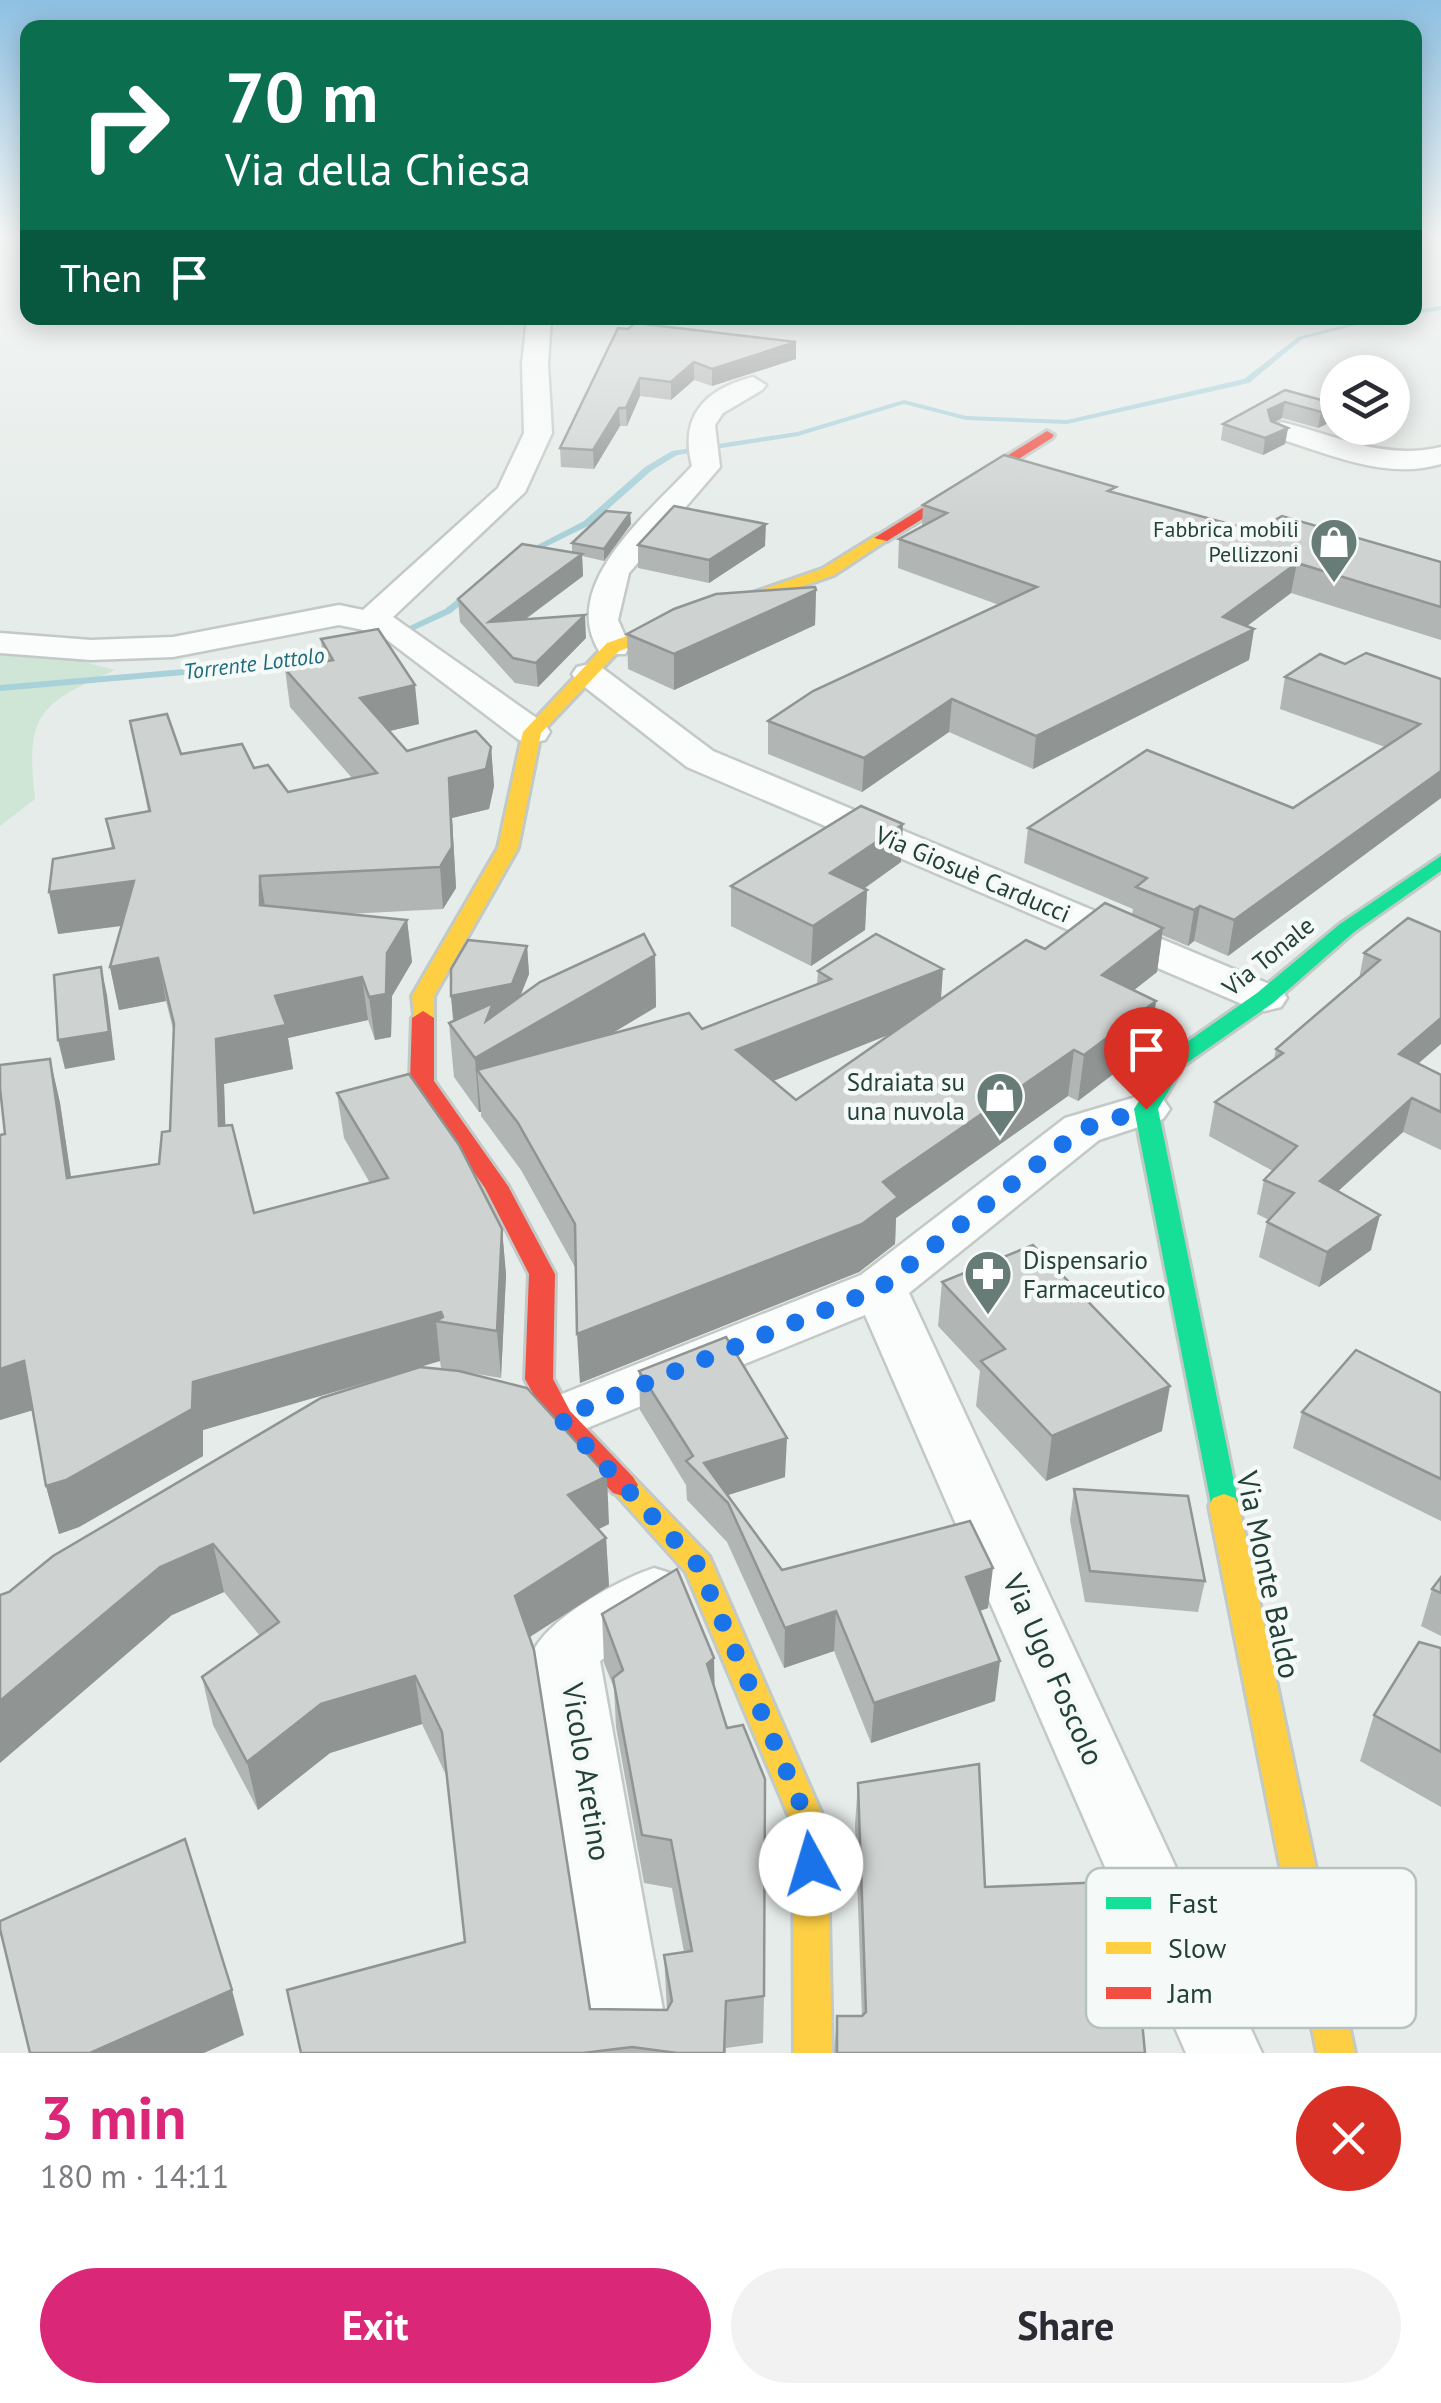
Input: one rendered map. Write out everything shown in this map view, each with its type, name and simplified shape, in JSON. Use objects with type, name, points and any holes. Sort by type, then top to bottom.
[{"type":"street","points":[[389,629],[511,492],[538,433],[537,334]]},
{"type":"street","points":[[601,660],[602,620],[614,571],[706,467],[696,438],[702,420],[726,398],[753,385]]},
{"type":"street","points":[[1281,430],[1398,463],[1426,462],[1441,455]]},
{"type":"street","points":[[814,2053],[810,1826],[698,1565],[560,1418],[539,1379],[542,1274],[496,1186],[422,1080],[423,996],[508,848],[532,732],[601,660],[828,572],[1048,435]]},
{"type":"street","points":[[0,643],[91,650],[173,648],[339,616],[389,629],[532,732]]},
{"type":"street","name":"Via Giosuè Carducci","points":[[601,660],[700,759],[1265,998]]},
{"type":"street","name":"Via Tonale","points":[[1146,1109],[1175,1061],[1265,998],[1347,928],[1441,862]]},
{"type":"street","points":[[484,1399],[560,1418],[880,1288],[1082,1129],[1146,1109]]},
{"type":"street","name":"Via Monte Baldo","points":[[1146,1109],[1152,1156],[1298,1868]]},
{"type":"street","name":"Via Ugo Foscolo","points":[[880,1288],[1141,1868]]},
{"type":"street","name":"Vicolo Aretino","points":[[632,2048],[566,1650],[698,1565]]},
{"type":"street","name":"Via Ugo Foscolo","points":[[1213,2028],[1224,2053]]},
{"type":"street","name":"Via Monte Baldo","points":[[1331,2028],[1336,2053]]},
{"type":"green space","points":[[0,640],[115,670],[69,692],[43,715],[33,747],[35,799],[0,826]]},
{"type":"building","points":[[615,334],[727,334],[796,342],[712,369],[694,362],[671,382],[640,378],[626,408],[619,408],[593,450],[560,448]]},
{"type":"building","points":[[1285,390],[1320,400],[1320,412],[1285,402],[1268,410],[1271,421],[1288,428],[1265,438],[1223,424]]},
{"type":"building","points":[[1004,455],[1116,487],[1108,491],[1255,531],[1282,516],[1441,562],[1441,607],[1297,563],[1223,617],[1254,629],[1036,736],[952,699],[864,758],[768,721],[813,691],[1037,587],[899,539],[947,513],[923,505]]},
{"type":"building","points":[[674,506],[766,524],[709,560],[638,545]]},
{"type":"building","points":[[606,511],[630,513],[604,549],[572,543]]},
{"type":"building","points":[[522,544],[582,554],[489,622],[585,615],[536,663],[513,658],[458,599]]},
{"type":"building","points":[[815,587],[816,590],[674,654],[627,634],[674,609],[716,594]]},
{"type":"building","points":[[378,629],[415,685],[360,698],[407,751],[476,731],[491,747],[486,769],[449,778],[452,847],[440,867],[260,876],[260,905],[407,920],[387,953],[386,994],[369,997],[362,977],[275,996],[286,1025],[216,1039],[219,1126],[232,1125],[254,1213],[388,1178],[337,1093],[409,1074],[459,1145],[502,1229],[497,1331],[436,1321],[443,1317],[441,1312],[193,1382],[192,1409],[66,1480],[46,1486],[24,1361],[0,1369],[0,1135],[5,1134],[0,1065],[50,1059],[67,1178],[159,1164],[162,1132],[170,1131],[174,1024],[158,958],[110,967],[134,881],[49,892],[53,859],[114,848],[106,819],[150,811],[130,721],[167,714],[181,754],[242,744],[254,768],[268,765],[288,792],[377,773],[285,669],[333,660],[321,639]]},
{"type":"building","points":[[1366,653],[1441,679],[1441,771],[1234,920],[1200,906],[1194,910],[1136,887],[1147,878],[1028,828],[1147,750],[1293,808],[1420,724],[1285,677],[1320,654],[1345,664]]},
{"type":"building","points":[[861,806],[903,824],[830,873],[867,890],[813,926],[731,886]]},
{"type":"building","points":[[1105,903],[1163,928],[1102,975],[1156,1001],[1084,1055],[1074,1050],[883,1182],[898,1197],[862,1224],[577,1334],[575,1224],[518,1123],[477,1070],[689,1013],[702,1029],[831,979],[818,971],[876,934],[943,969],[736,1050],[796,1100],[1026,940],[1045,949]]},
{"type":"building","points":[[1408,918],[1441,932],[1441,1018],[1399,1054],[1441,1075],[1441,1112],[1412,1098],[1320,1181],[1380,1215],[1327,1252],[1267,1222],[1294,1193],[1264,1180],[1297,1146],[1215,1102],[1283,1053],[1276,1049],[1380,960],[1364,953]]},
{"type":"building","points":[[644,934],[655,955],[475,1058],[449,1023],[493,1003],[486,1021],[540,982]]},
{"type":"building","points":[[468,940],[527,946],[512,984],[451,996],[451,969]]},
{"type":"building","points":[[101,967],[109,1032],[58,1040],[54,975]]},
{"type":"building","points":[[1033,1245],[1170,1386],[1052,1436],[981,1361],[1005,1349],[942,1282]]},
{"type":"building","points":[[726,1337],[787,1438],[704,1463],[782,1570],[970,1521],[993,1568],[966,1577],[1000,1661],[874,1703],[836,1611],[785,1628],[728,1503],[686,1461],[693,1456],[639,1371]]},
{"type":"building","points":[[1356,1350],[1441,1393],[1441,1479],[1302,1412]]},
{"type":"building","points":[[420,1367],[459,1371],[527,1388],[607,1476],[568,1495],[606,1538],[515,1596],[534,1650],[590,2009],[667,2010],[672,2001],[664,1955],[692,1951],[671,1840],[642,1835],[613,1678],[623,1670],[602,1614],[677,1569],[714,1658],[707,1664],[727,1728],[743,1725],[765,1779],[764,1996],[726,2001],[724,2053],[677,2053],[632,2047],[583,2053],[301,2053],[287,1990],[465,1942],[442,1732],[415,1676],[321,1704],[247,1762],[202,1677],[279,1622],[213,1544],[160,1567],[0,1701],[0,1595],[53,1556],[321,1398]]},
{"type":"building","points":[[1074,1489],[1188,1496],[1205,1581],[1090,1571]]},
{"type":"building","points":[[1441,1577],[1441,1593],[1432,1589]]},
{"type":"building","points":[[1419,1642],[1441,1648],[1441,1752],[1374,1715]]},
{"type":"building","points":[[979,1764],[985,1887],[1086,1883],[1086,2028],[1143,2028],[1145,2053],[837,2053],[837,2016],[862,2016],[866,2012],[858,1783]]},
{"type":"building","points":[[185,1839],[232,1990],[90,2053],[30,2053],[0,1921]]},
{"type":"waterway","name":"Torrente Lottolo","points":[[524,554],[587,523],[648,469],[675,453],[798,434],[904,402],[966,418],[1067,422],[1246,381],[1300,338],[1317,334]]},
{"type":"waterway","name":"Torrente Lottolo","points":[[398,634],[448,611],[471,593]]},
{"type":"waterway","name":"Torrente Lottolo","points":[[0,688],[264,665],[335,652]]},
{"type":"traffic: fast","points":[[1224,1506],[1146,1109],[1175,1061],[1265,998],[1347,928],[1441,862]]},
{"type":"traffic: slow","points":[[423,1018],[423,996],[508,848],[532,732],[613,647],[828,572],[882,538]]},
{"type":"traffic: slow","points":[[623,1485],[698,1565],[810,1826],[813,2053]]},
{"type":"traffic: slow","points":[[1224,1506],[1298,1868]]},
{"type":"traffic: slow","points":[[1331,2028],[1336,2053]]},
{"type":"traffic: jam","points":[[882,538],[1047,435]]},
{"type":"traffic: jam","points":[[423,1018],[422,1081],[496,1186],[542,1274],[539,1379],[560,1418],[623,1485]]},
{"type":"place","name":"Fabbrica mobili Pellizzoni","points":[[1334,584]]},
{"type":"place","name":"Sdraiata su una nuvola","points":[[1000,1138]]},
{"type":"place","name":"Dispensario Farmaceutico","points":[[988,1316]]},
{"type":"route","points":[[811,1864],[810,1826],[698,1565],[560,1418],[880,1288],[1082,1129],[1146,1109]]}]
